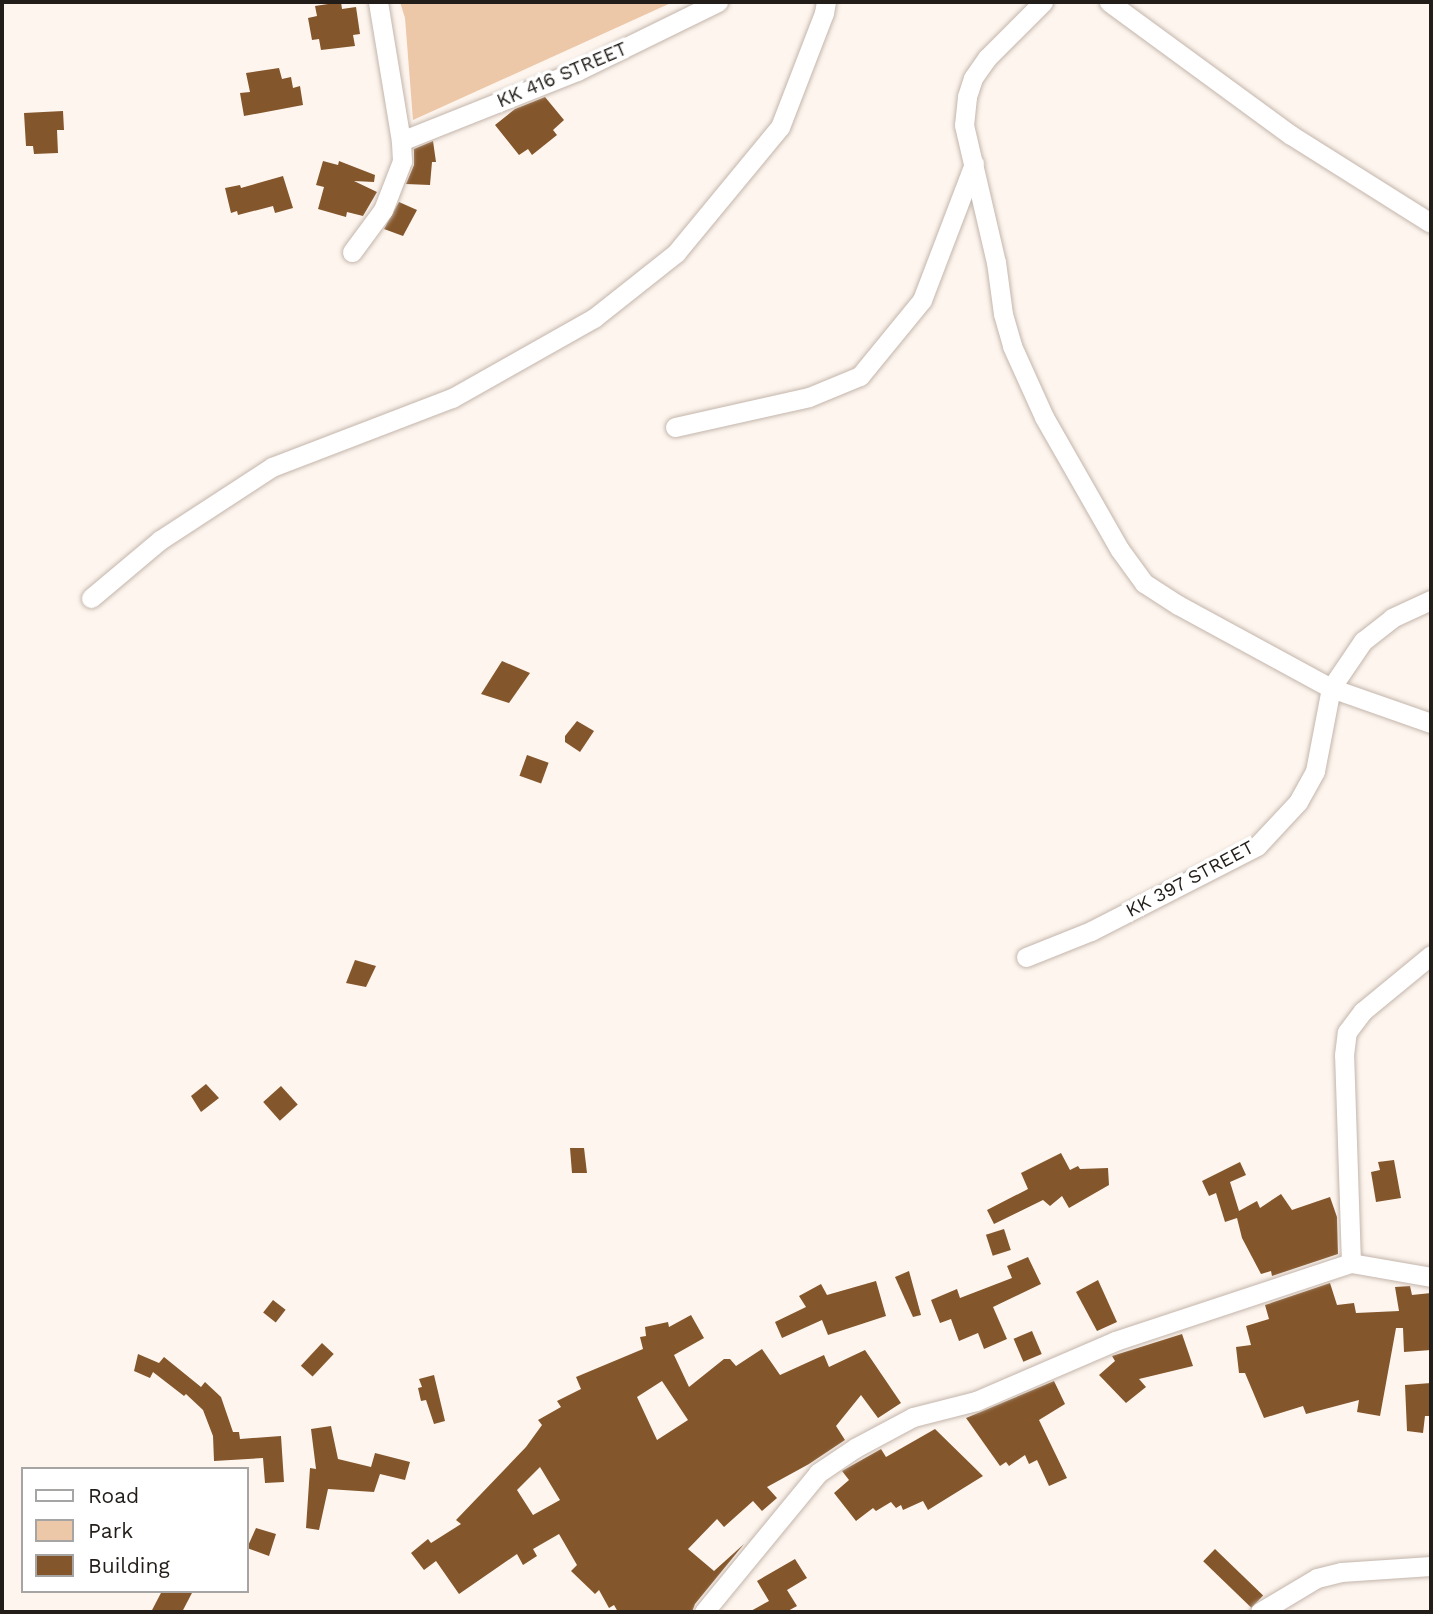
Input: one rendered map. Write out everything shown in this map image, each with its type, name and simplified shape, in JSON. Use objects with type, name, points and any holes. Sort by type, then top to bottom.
[{"type":"street","points":[[352,252],[383,210],[402,161],[378,2]]},
{"type":"street","name":"KK 416 STREET","points":[[401,141],[578,71],[718,2]]},
{"type":"street","points":[[91,598],[160,540],[272,467],[452,398],[594,318],[676,253],[780,127],[826,2]]},
{"type":"street","points":[[1043,2],[987,58],[973,78],[967,97],[964,125],[1012,346],[1044,417],[1120,550],[1144,583],[1178,606],[1331,688],[1431,723]]},
{"type":"street","points":[[1109,2],[1291,135],[1431,223]]},
{"type":"street","points":[[675,427],[808,397],[860,376],[922,300],[974,164]]},
{"type":"street","name":"KK 397 STREET","points":[[1026,957],[1091,931],[1256,846],[1298,802],[1315,771],[1331,688],[1363,641],[1392,618],[1431,600]]},
{"type":"street","points":[[1351,1263],[1344,1055],[1347,1032],[1363,1011],[1431,955]]},
{"type":"street","points":[[704,1612],[818,1473],[855,1448],[914,1418],[976,1401],[1115,1341],[1351,1263],[1431,1277]]},
{"type":"street","points":[[1260,1612],[1317,1578],[1341,1572],[1431,1566]]},
{"type":"green space","points":[[400,2],[673,2],[413,120],[405,18]]},
{"type":"building","points":[[341,2],[342,9],[356,7],[360,34],[353,35],[355,46],[321,50],[319,39],[312,40],[308,18],[317,16],[315,6]]},
{"type":"building","points":[[279,68],[282,79],[291,77],[293,88],[300,86],[303,105],[244,116],[240,93],[250,92],[246,73]]},
{"type":"building","points":[[545,97],[564,120],[553,130],[557,135],[532,155],[528,149],[519,155],[495,125],[515,109]]},
{"type":"building","points":[[63,111],[64,130],[57,130],[58,153],[34,154],[33,146],[26,146],[24,113]]},
{"type":"building","points":[[433,141],[436,162],[432,162],[430,185],[406,184],[414,165],[414,149]]},
{"type":"building","points":[[323,161],[338,165],[339,161],[375,175],[374,182],[354,181],[377,192],[363,216],[347,212],[346,217],[318,209],[324,187],[316,185]]},
{"type":"building","points":[[283,176],[293,208],[275,213],[273,206],[238,215],[237,211],[231,213],[225,188],[240,185],[241,188]]},
{"type":"building","points":[[399,202],[417,210],[403,236],[384,229]]},
{"type":"building","points":[[502,661],[530,673],[509,703],[481,694]]},
{"type":"building","points":[[577,721],[594,731],[580,752],[565,742],[565,736]]},
{"type":"building","points":[[527,755],[549,763],[541,784],[519,776]]},
{"type":"building","points":[[355,960],[376,966],[366,987],[346,983]]},
{"type":"building","points":[[206,1084],[219,1098],[201,1112],[191,1096]]},
{"type":"building","points":[[281,1086],[298,1105],[280,1121],[263,1102]]},
{"type":"building","points":[[570,1148],[584,1148],[587,1173],[572,1173]]},
{"type":"building","points":[[1061,1153],[1070,1170],[1078,1166],[1080,1169],[1108,1168],[1109,1185],[1069,1208],[1062,1196],[1050,1206],[1043,1200],[994,1224],[987,1210],[1028,1189],[1021,1173]]},
{"type":"building","points":[[1394,1160],[1401,1198],[1376,1202],[1371,1172],[1380,1170],[1378,1162]]},
{"type":"building","points":[[1240,1162],[1246,1175],[1230,1182],[1239,1211],[1257,1201],[1260,1208],[1281,1194],[1292,1210],[1330,1197],[1337,1217],[1338,1254],[1272,1276],[1271,1271],[1261,1274],[1242,1238],[1237,1218],[1225,1222],[1216,1193],[1209,1196],[1202,1181]]},
{"type":"building","points":[[1004,1229],[1011,1250],[993,1256],[986,1235]]},
{"type":"building","points":[[1028,1257],[1041,1284],[993,1307],[1007,1339],[984,1349],[978,1333],[959,1341],[951,1319],[940,1323],[931,1300],[957,1289],[960,1298],[1012,1278],[1007,1266]]},
{"type":"building","points":[[909,1271],[921,1315],[913,1317],[895,1277]]},
{"type":"building","points":[[1098,1280],[1117,1322],[1097,1331],[1076,1292]]},
{"type":"building","points":[[876,1281],[886,1316],[828,1335],[822,1320],[782,1338],[775,1322],[806,1307],[799,1296],[821,1284],[827,1295]]},
{"type":"building","points":[[1330,1283],[1337,1305],[1354,1303],[1356,1313],[1399,1311],[1395,1287],[1410,1286],[1412,1295],[1431,1293],[1431,1350],[1404,1352],[1403,1328],[1396,1328],[1380,1416],[1357,1412],[1359,1400],[1306,1414],[1303,1406],[1264,1418],[1245,1373],[1239,1373],[1236,1347],[1251,1345],[1246,1326],[1269,1319],[1265,1305]]},
{"type":"building","points":[[273,1300],[286,1310],[276,1322],[263,1313]]},
{"type":"building","points":[[691,1315],[704,1338],[674,1355],[689,1387],[724,1359],[730,1359],[736,1366],[762,1349],[780,1375],[824,1355],[829,1367],[865,1350],[901,1403],[878,1418],[861,1395],[836,1426],[845,1440],[767,1487],[777,1498],[762,1511],[753,1501],[724,1527],[717,1519],[688,1549],[714,1571],[744,1544],[695,1604],[692,1612],[618,1612],[614,1605],[609,1608],[599,1590],[595,1594],[571,1571],[577,1565],[559,1534],[533,1549],[537,1556],[523,1565],[517,1554],[459,1594],[436,1561],[424,1570],[411,1553],[428,1539],[431,1543],[461,1524],[456,1520],[526,1447],[542,1425],[538,1420],[561,1407],[557,1401],[581,1389],[576,1377],[643,1349],[640,1337],[646,1336],[645,1327],[668,1322],[669,1327]],"holes":[[[662,1381],[688,1420],[657,1440],[637,1397]],[[540,1467],[560,1500],[533,1515],[517,1490]]]},
{"type":"building","points":[[1032,1331],[1042,1354],[1023,1362],[1014,1339]]},
{"type":"building","points":[[1182,1334],[1193,1366],[1139,1379],[1146,1387],[1126,1403],[1099,1375],[1115,1361],[1112,1356]]},
{"type":"building","points":[[322,1343],[334,1354],[313,1377],[301,1366]]},
{"type":"building","points":[[138,1354],[159,1363],[164,1357],[201,1387],[205,1382],[221,1397],[233,1432],[239,1432],[240,1439],[281,1436],[284,1482],[265,1483],[263,1458],[214,1461],[213,1436],[203,1410],[186,1394],[184,1396],[153,1372],[150,1378],[134,1371]]},
{"type":"building","points":[[434,1375],[445,1421],[434,1424],[426,1400],[421,1401],[418,1388],[422,1387],[419,1379]]},
{"type":"building","points":[[1054,1381],[1065,1404],[1039,1420],[1067,1478],[1049,1486],[1037,1460],[1029,1464],[1025,1455],[1009,1466],[1006,1462],[1000,1466],[966,1418]]},
{"type":"building","points":[[1431,1383],[1429,1416],[1425,1416],[1423,1433],[1407,1431],[1405,1385]]},
{"type":"building","points":[[331,1426],[338,1459],[371,1467],[375,1453],[410,1462],[405,1480],[380,1474],[374,1492],[328,1489],[319,1530],[306,1528],[310,1468],[316,1469],[311,1429]]},
{"type":"building","points":[[935,1429],[983,1476],[928,1510],[923,1501],[903,1510],[901,1505],[896,1508],[891,1502],[876,1511],[873,1508],[856,1521],[834,1493],[849,1480],[842,1471],[881,1449],[886,1457]]},
{"type":"building","points":[[256,1528],[276,1534],[269,1556],[248,1548]]},
{"type":"building","points":[[1215,1549],[1263,1596],[1251,1608],[1203,1561]]},
{"type":"building","points":[[795,1559],[807,1578],[787,1590],[797,1606],[786,1612],[749,1612],[769,1601],[757,1581]]},
{"type":"building","points":[[161,1593],[192,1593],[182,1612],[151,1612]]}]
